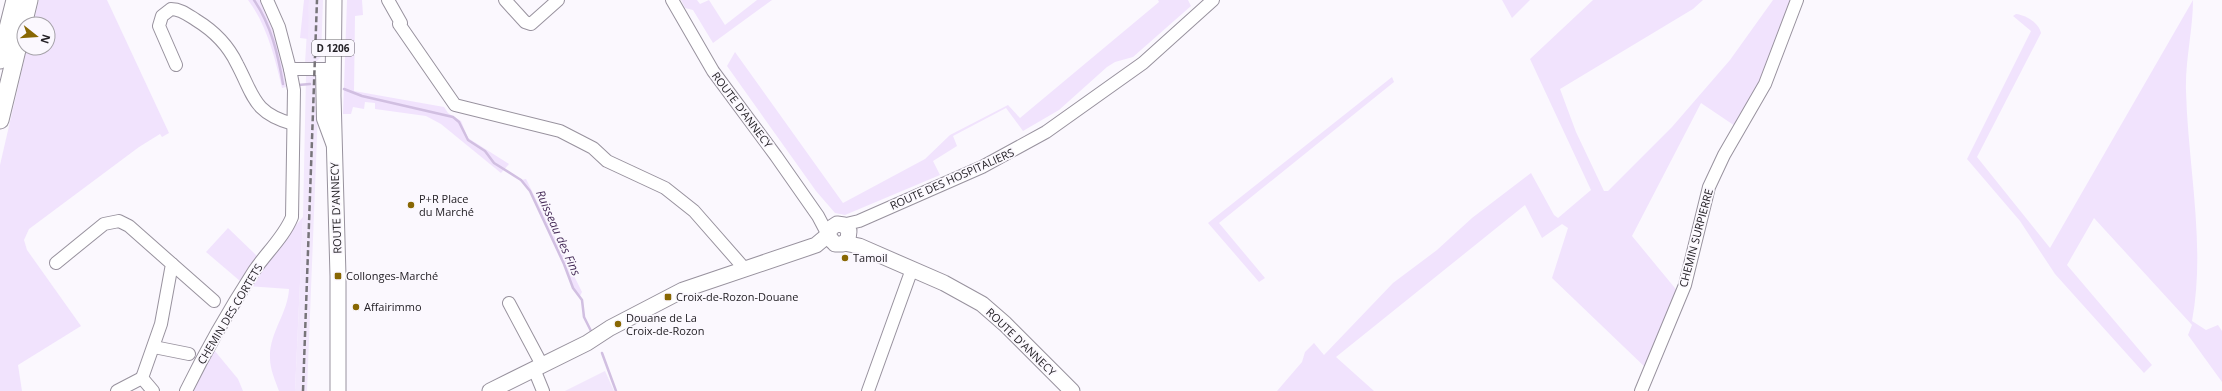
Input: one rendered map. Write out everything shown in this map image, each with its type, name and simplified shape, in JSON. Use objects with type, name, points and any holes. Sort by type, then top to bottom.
[{"type":"highway","points":[[0,60],[15,0]]},
{"type":"highway","points":[[0,120],[30,0]]},
{"type":"main road","name":"D 1206","points":[[327,69],[334,0]]},
{"type":"main road","name":"ROUTE D'ANNECY","points":[[327,69],[333,96],[338,276],[338,391]]},
{"type":"main road","name":"ROUTE D'ANNECY","points":[[839,236],[963,293],[994,313],[1072,391]]},
{"type":"main road","points":[[490,391],[587,343],[610,328],[683,290],[839,236]]},
{"type":"street","name":"CHEMIN DES CORTETS","points":[[186,391],[239,294],[259,263],[288,226],[292,217],[294,90],[279,27],[267,0]]},
{"type":"street","points":[[388,0],[402,23],[399,24],[455,106],[560,131],[593,148],[606,161],[665,188],[694,211],[744,268]]},
{"type":"street","points":[[505,0],[525,22],[531,24],[558,0]]},
{"type":"street","name":"ROUTE D'ANNECY","points":[[672,0],[713,71],[818,216],[839,236]]},
{"type":"street","name":"ROUTE DES HOSPITALIERS","points":[[839,236],[859,221],[982,167],[1046,132],[1142,63],[1178,33],[1213,0]]},
{"type":"street","name":"CHEMIN SURPIERRE","points":[[1641,391],[1685,285],[1709,187],[1724,155],[1765,84],[1797,0]]},
{"type":"street","points":[[176,65],[159,26],[164,14],[174,9],[190,16],[219,37],[238,65],[247,87],[257,103],[276,118],[293,124]]},
{"type":"street","points":[[290,69],[327,69],[323,119],[334,150]]},
{"type":"street","points":[[56,263],[104,224],[119,220],[129,226],[214,301]]},
{"type":"street","points":[[117,391],[142,378],[161,324],[172,264]]},
{"type":"street","points":[[868,391],[912,269]]},
{"type":"street","points":[[508,304],[538,367],[543,391]]},
{"type":"street","points":[[154,347],[189,354]]},
{"type":"street","points":[[142,378],[153,391]]},
{"type":"shaded area","points":[[39,0],[107,0],[169,133],[162,137],[160,134],[139,147],[29,229],[24,240],[27,250],[81,326],[18,365],[22,391],[0,391],[0,165],[25,56],[56,56],[56,16],[35,16]]},
{"type":"shaded area","points":[[248,0],[261,0],[271,20],[281,53],[286,87],[282,88],[270,42],[255,10]]},
{"type":"shaded area","points":[[304,0],[309,0],[308,39],[300,38]]},
{"type":"shaded area","points":[[309,0],[323,0],[321,57],[316,62],[305,63]]},
{"type":"shaded area","points":[[347,0],[362,0],[363,15],[355,16],[354,91],[444,107],[448,113],[461,121],[468,138],[509,164],[501,173],[441,124],[426,116],[375,109],[375,103],[365,102],[364,109],[353,107],[351,114],[343,114]]},
{"type":"shaded area","points":[[681,0],[697,0],[700,4],[709,0],[725,25],[757,0],[772,0],[713,43],[693,10],[685,8]]},
{"type":"shaded area","points":[[1158,0],[1188,0],[1191,6],[1133,57],[1115,62],[1107,67],[1059,110],[1023,131],[1006,108],[953,136],[957,146],[933,161],[940,175],[845,215],[835,213],[816,191],[727,66],[735,52],[843,203],[925,159],[950,135],[1008,105],[1020,118],[1159,2]]},
{"type":"shaded area","points":[[1502,0],[1530,0],[1512,18]]},
{"type":"shaded area","points":[[1593,0],[1703,0],[1693,9],[1560,89],[1576,132],[1604,191],[1608,191],[1672,127],[1730,60],[1773,0],[1794,0],[1787,24],[1738,128],[1701,103],[1632,236],[1679,293],[1647,369],[1552,278],[1568,228],[1562,224],[1542,238],[1525,205],[1336,357],[1374,391],[1277,391],[1302,362],[1305,352],[1314,343],[1324,355],[1393,283],[1437,250],[1472,218],[1531,173],[1554,215],[1558,218],[1591,190],[1530,59]]},
{"type":"shaded area","points":[[2193,0],[2186,80],[2187,120],[2197,235],[2196,293],[2192,321],[2206,330],[2218,325],[2222,331],[2222,382],[2188,335],[2192,325],[2094,218],[2067,265],[2152,365],[2144,373],[2055,274],[2020,221],[1967,159],[2031,31],[2013,16],[2016,14],[2024,16],[2032,20],[2038,26],[2041,33],[1977,157],[2050,248]]},
{"type":"shaded area","points":[[311,74],[318,77],[318,112],[307,391],[295,391],[303,217],[306,75]]},
{"type":"shaded area","points":[[1392,77],[1394,82],[1219,223],[1265,278],[1259,282],[1208,223]]},
{"type":"shaded area","points":[[526,179],[582,292],[580,296],[573,288],[564,264],[530,191],[521,180]]},
{"type":"shaded area","points":[[303,217],[295,391],[279,391],[271,366],[270,349],[288,298],[289,289],[246,286],[261,265]]},
{"type":"shaded area","points":[[228,228],[258,257],[240,281],[206,252]]},
{"type":"shaded area","points":[[214,350],[238,379],[243,391],[189,391]]},
{"type":"shaded area","points":[[605,371],[614,391],[565,391]]},
{"type":"waterway","name":"Ruisseau des Fins","points":[[254,0],[265,19],[273,40],[283,84]]},
{"type":"waterway","name":"Ruisseau des Fins","points":[[298,85],[310,84]]},
{"type":"waterway","name":"Ruisseau des Fins","points":[[344,89],[362,96],[453,117],[459,122],[468,140],[485,151],[494,163],[521,180],[530,191],[564,264],[573,288],[582,300],[584,317],[591,331]]},
{"type":"waterway","name":"Ruisseau des Fins","points":[[602,353],[616,391]]},
{"type":"railway","points":[[303,391],[317,0]]},
{"type":"place","name":"P+R Place du Marché","points":[[411,205]]},
{"type":"place","name":"Tamoil","points":[[845,258]]},
{"type":"place","name":"Collonges-Marché","points":[[338,276]]},
{"type":"place","name":"Croix-de-Rozon-Douane","points":[[668,297]]},
{"type":"place","name":"Affairimmo","points":[[356,307]]},
{"type":"place","name":"Douane de La Croix-de-Rozon","points":[[618,324]]}]
